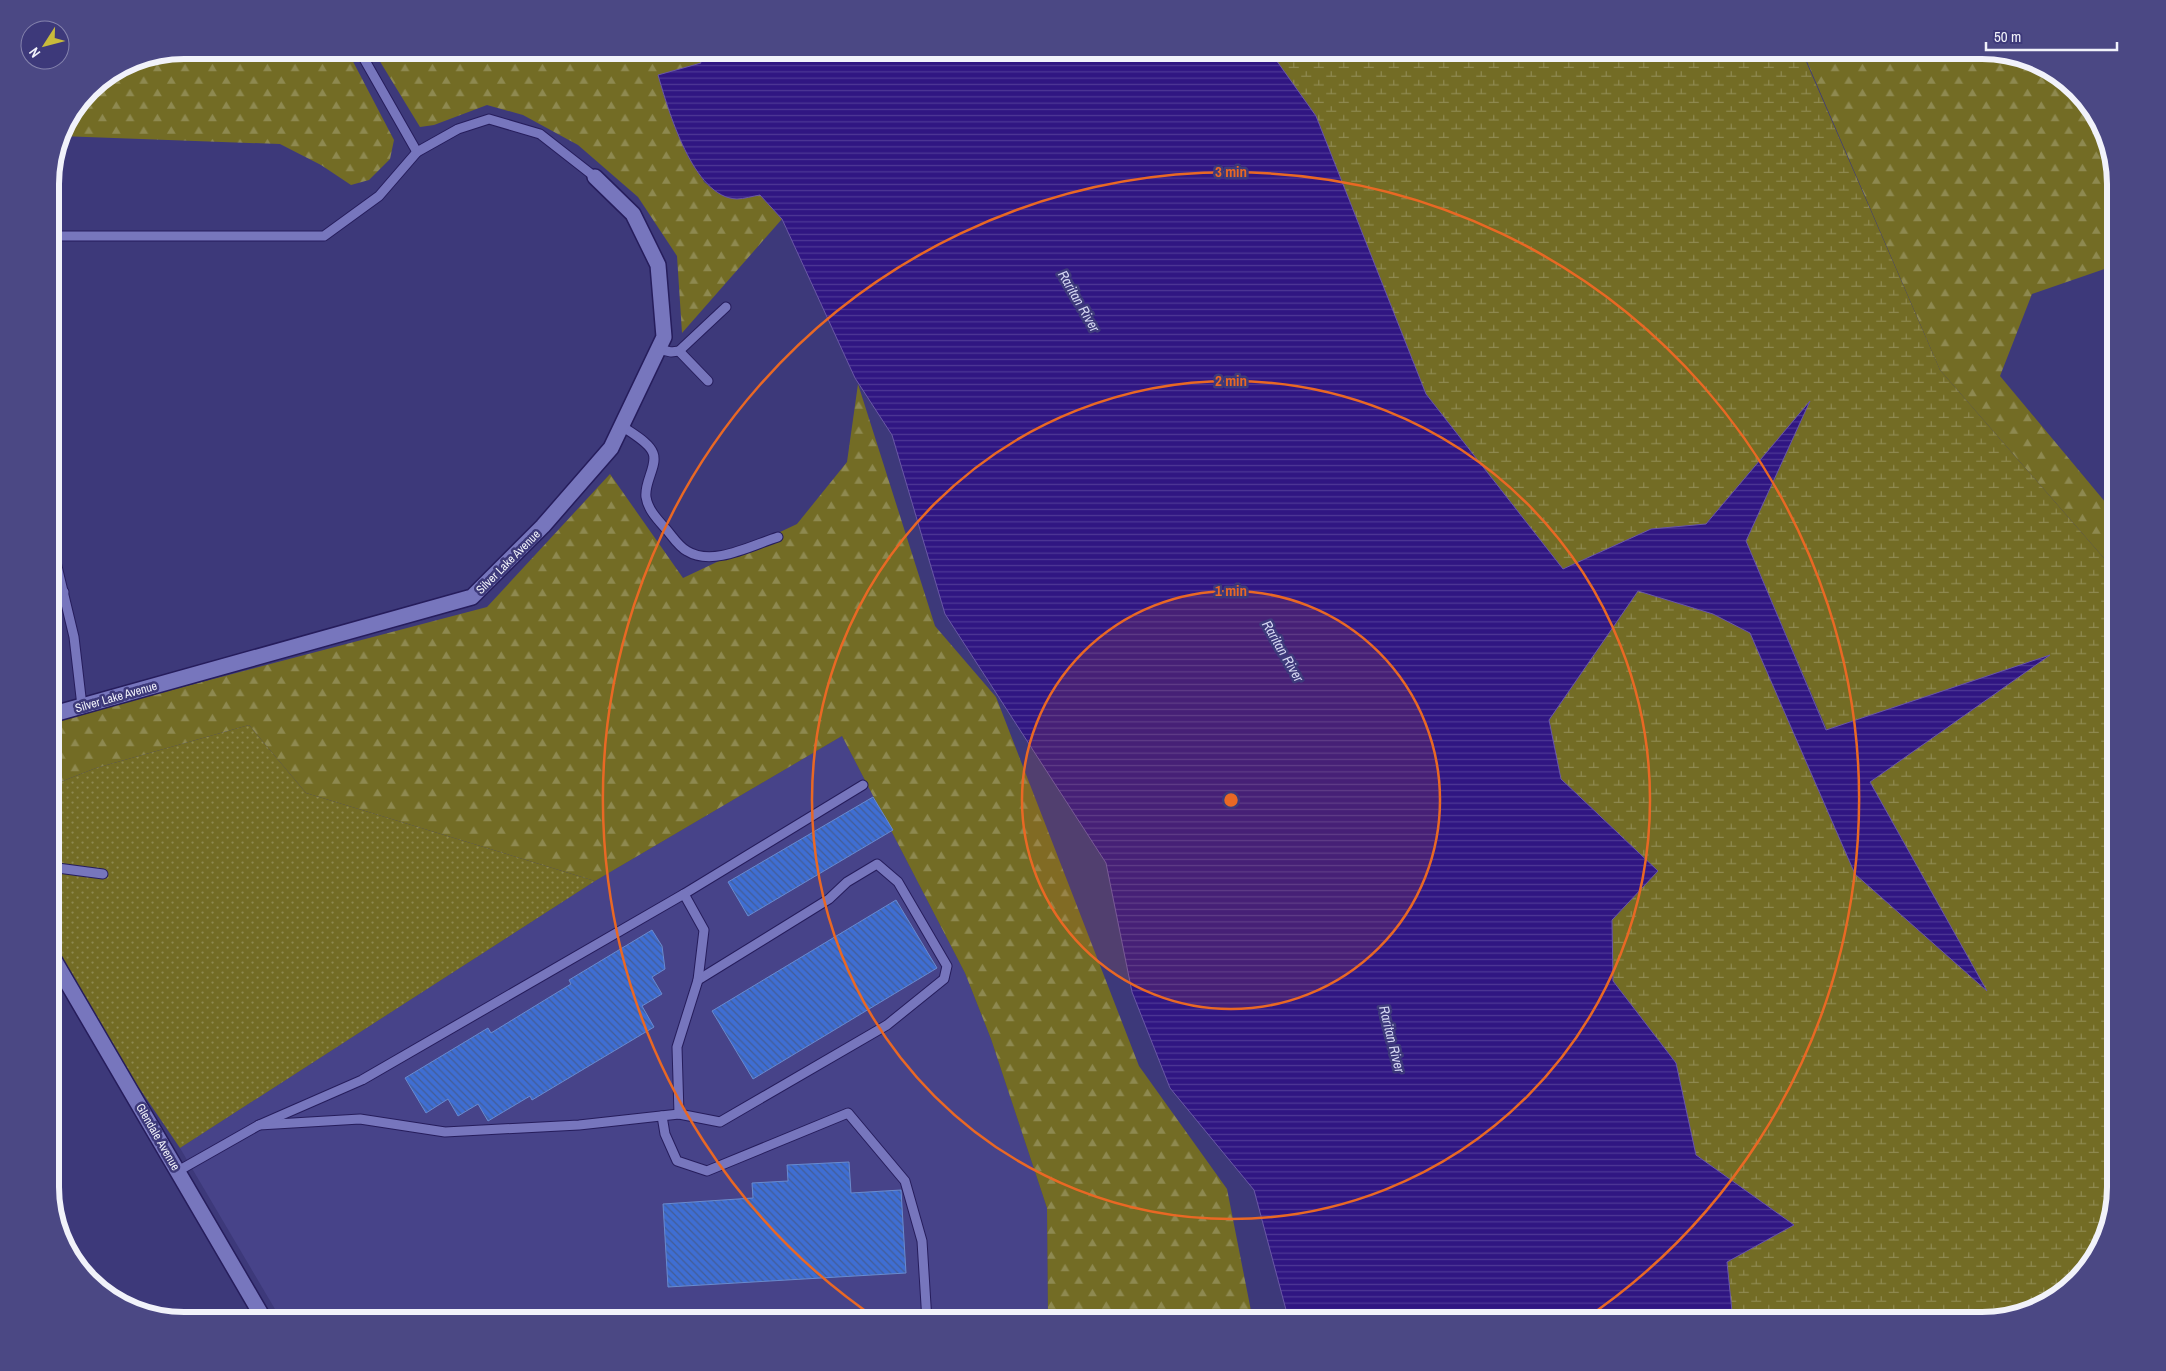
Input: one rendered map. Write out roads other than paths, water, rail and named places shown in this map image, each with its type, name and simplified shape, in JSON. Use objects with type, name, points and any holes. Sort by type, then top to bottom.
[{"type":"street","name":"Silver Lake Avenue","points":[[59,712],[472,598],[543,526],[611,448],[664,337],[658,265],[633,214],[596,177]]},
{"type":"street","name":"Glendale Avenue","points":[[59,968],[260,1312]]},
{"type":"lane","points":[[363,59],[416,152]]},
{"type":"lane","points":[[59,236],[324,236],[379,196],[416,152],[458,129],[489,119],[540,134],[596,177]]},
{"type":"lane","points":[[658,349],[671,352],[679,351],[726,307]]},
{"type":"lane","points":[[679,351],[708,382]]},
{"type":"lane","points":[[622,426],[645,443],[653,453],[654,462],[645,486],[646,500],[650,510],[686,551],[705,558],[722,555],[778,537]]},
{"type":"lane","points":[[59,572],[74,637],[82,706]]},
{"type":"lane","points":[[59,592],[64,592]]},
{"type":"lane","points":[[178,1171],[258,1124],[362,1080],[684,894],[863,785]]},
{"type":"lane","points":[[258,1124],[360,1119],[445,1132],[578,1125],[679,1114],[720,1122],[887,1025],[944,979],[947,966],[898,882],[877,864],[847,882],[829,899],[698,980]]},
{"type":"lane","points":[[59,868],[103,874]]},
{"type":"lane","points":[[679,1114],[678,1047],[698,980],[704,930],[684,894]]},
{"type":"lane","points":[[662,1116],[665,1134],[677,1160],[708,1171],[848,1113],[905,1181],[922,1241],[926,1312]]},
{"type":"water","name":"Raritan River","points":[[699,59],[1275,59],[1316,116],[1426,394],[1563,569],[1651,529],[1706,524],[1810,401],[1746,541],[1826,730],[2050,655],[1870,782],[1987,991],[1855,874],[1750,633],[1713,614],[1638,591],[1549,720],[1561,779],[1658,871],[1612,920],[1613,981],[1676,1063],[1696,1155],[1794,1225],[1727,1262],[1732,1312],[1287,1312],[1254,1190],[1170,1088],[1132,992],[1106,863],[945,614],[892,435],[855,378],[782,219],[760,195],[737,199],[721,195],[708,184],[695,168],[685,149],[668,109],[658,75],[701,63]]}]
